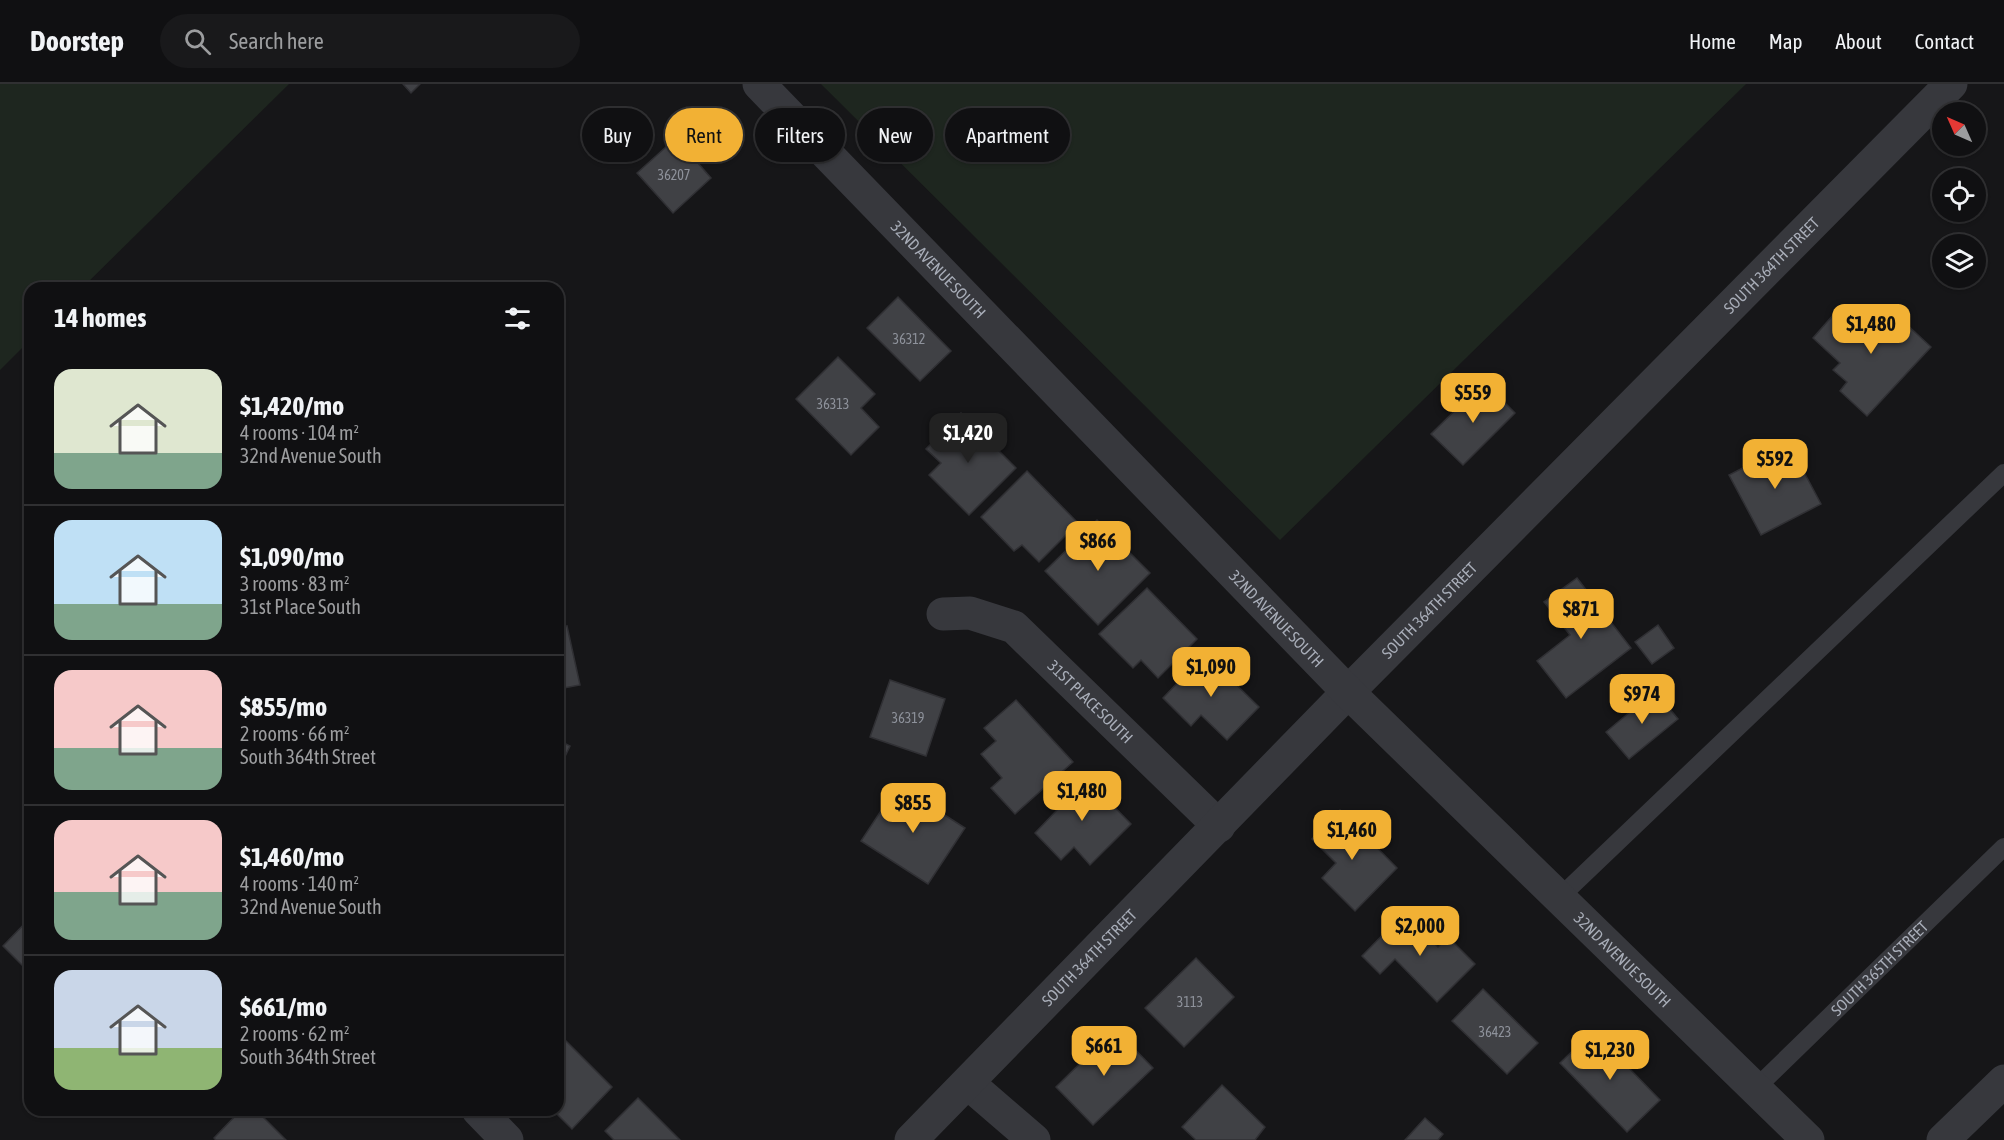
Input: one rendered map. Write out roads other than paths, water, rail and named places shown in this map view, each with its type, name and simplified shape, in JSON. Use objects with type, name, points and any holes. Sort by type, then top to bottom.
[{"type":"street","name":"32ND AVENUE SOUTH","points":[[759,84],[1348,693],[1808,1140]]},
{"type":"street","name":"SOUTH 364TH STREET","points":[[911,1140],[969,1084],[1348,693],[1951,84]]},
{"type":"street","name":"31ST PLACE SOUTH","points":[[943,614],[970,613],[1014,627],[1219,826]]},
{"type":"street","points":[[1943,1140],[2004,1082]]},
{"type":"street","points":[[969,1084],[1034,1140]]},
{"type":"street","points":[[484,1116],[507,1140]]},
{"type":"lane","points":[[1560,897],[2004,473]]},
{"type":"lane","name":"SOUTH 365TH STREET","points":[[1756,1088],[2004,847]]}]
